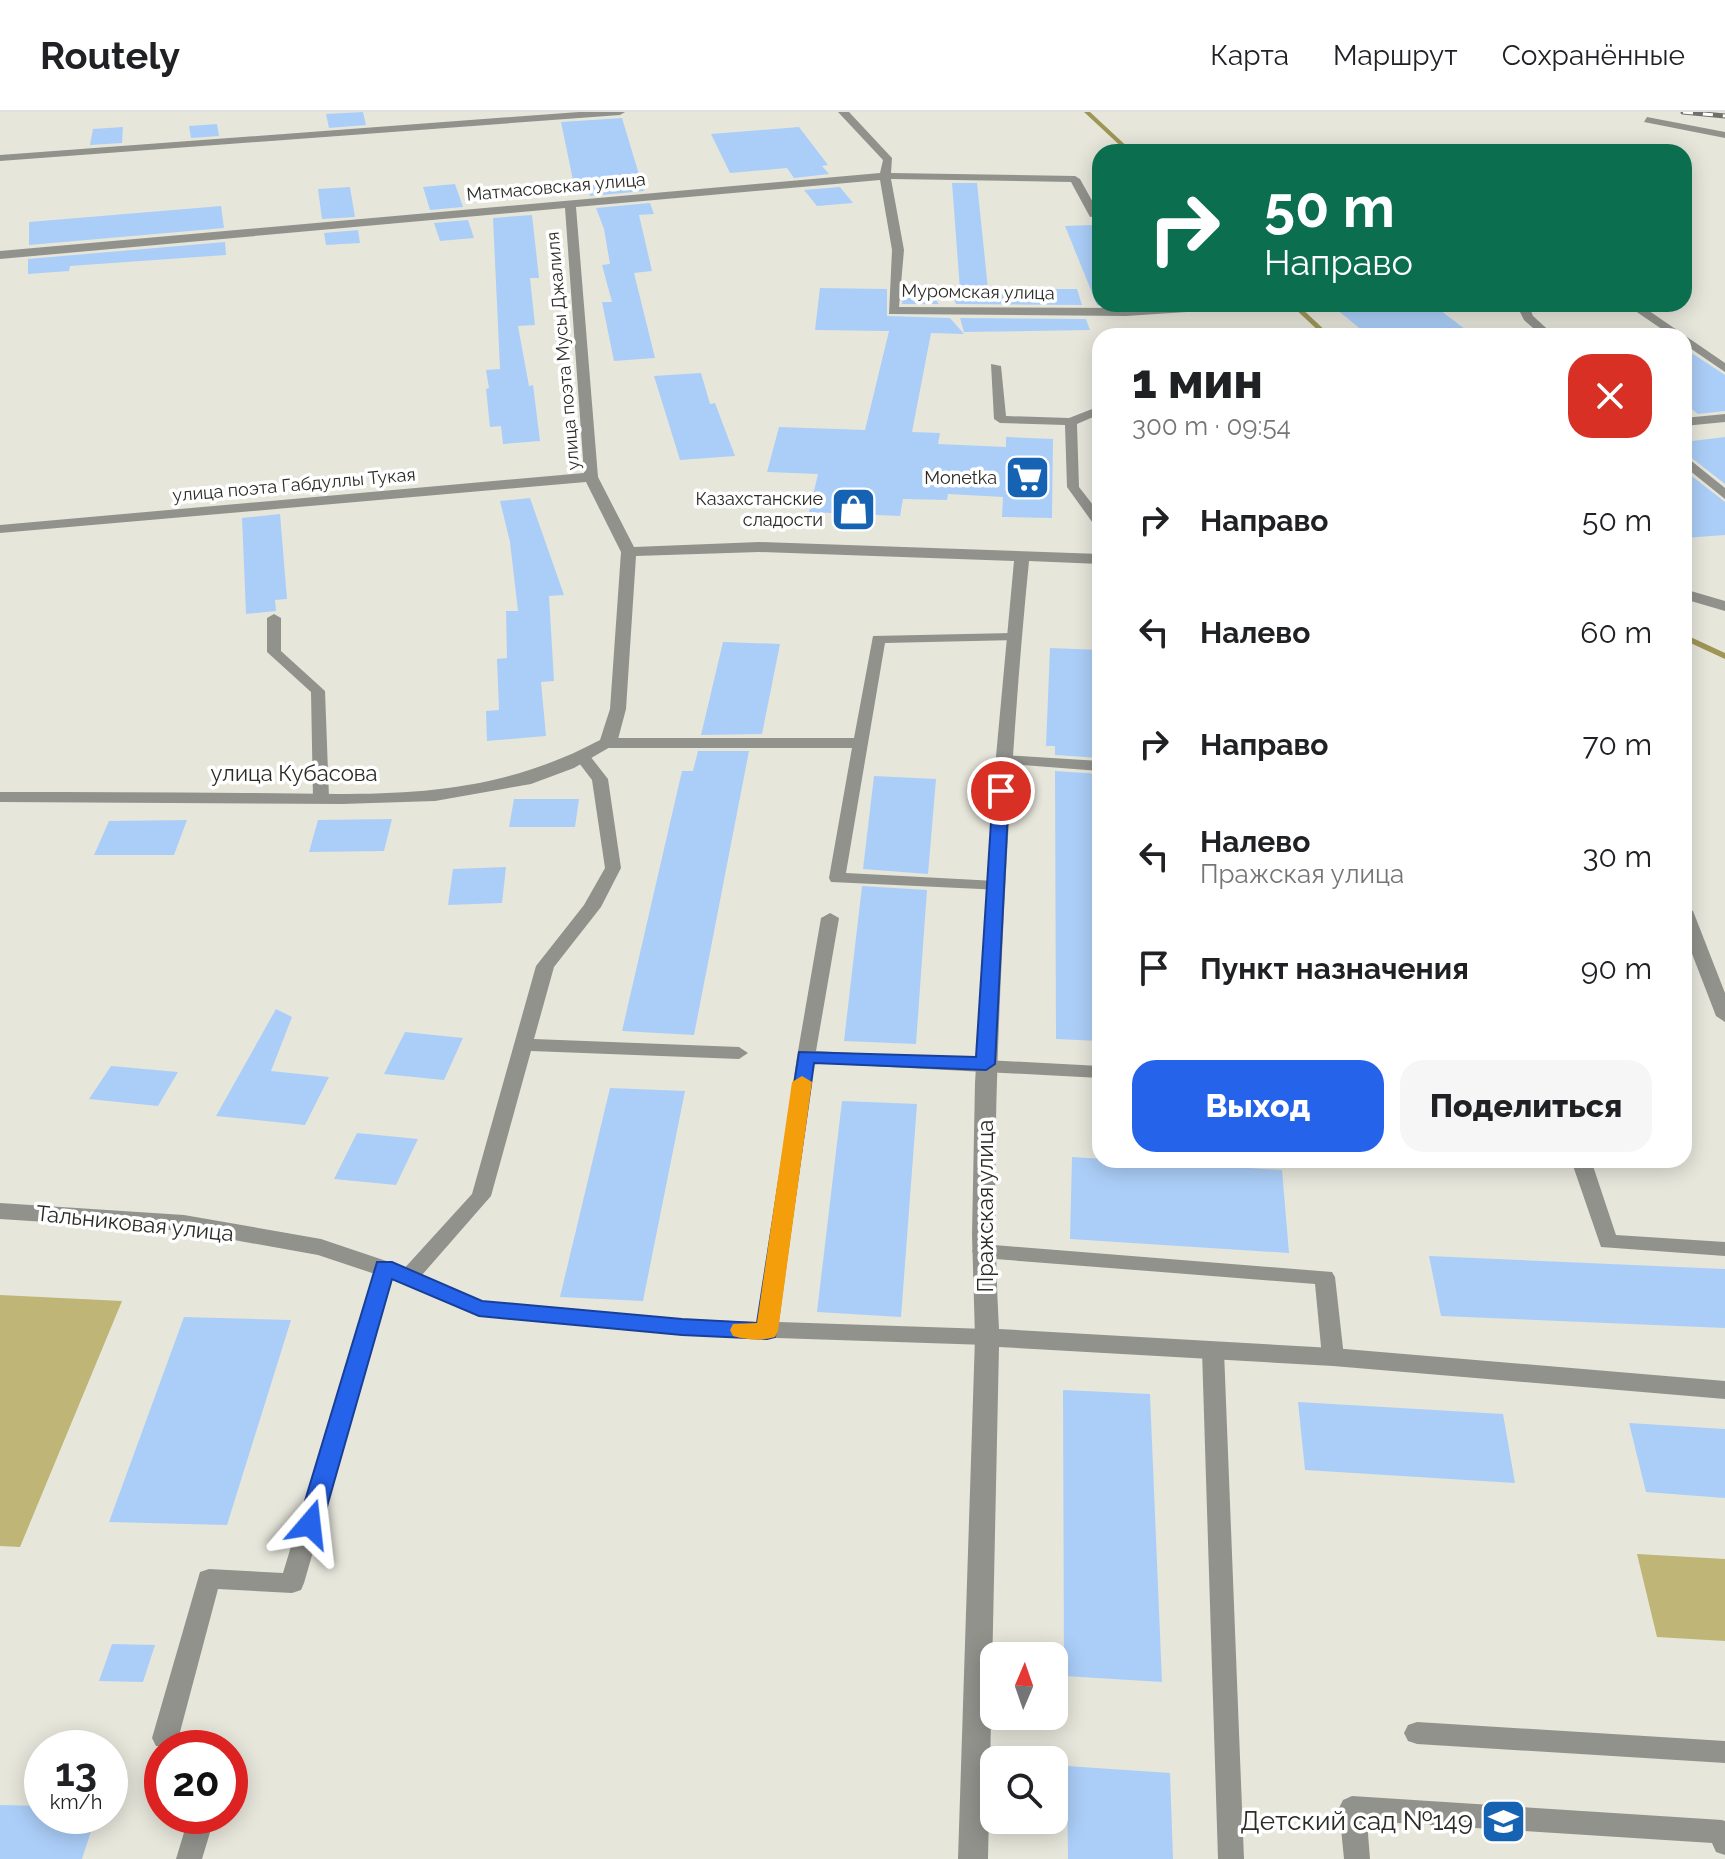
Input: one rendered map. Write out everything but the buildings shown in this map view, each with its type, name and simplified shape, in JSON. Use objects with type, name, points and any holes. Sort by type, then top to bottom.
[{"type":"street","points":[[0,158],[620,112]]},
{"type":"street","name":"Муромская улица","points":[[843,112],[888,160],[885,176],[898,250],[893,311],[1092,312]]},
{"type":"street","name":"Матмасовская улица","points":[[0,255],[885,176],[1075,179],[1092,211]]},
{"type":"street","name":"улица поэта Мусы Джалиля","points":[[570,204],[591,477],[629,552]]},
{"type":"street","name":"улица поэта Габдуллы Тукая","points":[[0,529],[591,477]]},
{"type":"street","points":[[584,759],[608,743],[618,709],[629,552],[759,547],[1092,558]]},
{"type":"street","name":"Пражская улица","points":[[973,1859],[987,1337],[982,1251],[986,1064],[1003,760],[1022,554]]},
{"type":"street","points":[[1692,596],[1725,606]]},
{"type":"street","name":"улица Кубасова","points":[[0,797],[321,798],[433,795],[511,785],[584,759]]},
{"type":"street","name":"Тальниковая улица","points":[[0,1211],[184,1223],[321,1247],[408,1277]]},
{"type":"street","points":[[987,1337],[1333,1357],[1725,1390]]},
{"type":"lane","points":[[1647,120],[1725,135]]},
{"type":"lane","points":[[1525,312],[1540,328]]},
{"type":"lane","points":[[1643,312],[1668,328]]},
{"type":"lane","points":[[1692,344],[1725,368]]},
{"type":"lane","points":[[995,366],[1000,419],[1071,422],[1092,413]]},
{"type":"lane","points":[[1692,421],[1725,418]]},
{"type":"lane","points":[[1071,422],[1073,487],[1092,512]]},
{"type":"lane","points":[[1692,466],[1725,495]]},
{"type":"lane","points":[[274,618],[274,652],[318,691],[321,798]]},
{"type":"lane","points":[[996,886],[837,878],[878,639],[1012,637]]},
{"type":"lane","points":[[608,743],[861,743]]},
{"type":"lane","points":[[584,759],[600,779],[613,868],[592,907],[545,966],[481,1196],[408,1277],[479,1308],[682,1327],[987,1337]]},
{"type":"lane","points":[[1003,760],[1092,766]]},
{"type":"lane","points":[[767,1331],[806,1057],[830,918]]},
{"type":"lane","points":[[1692,931],[1725,1016]]},
{"type":"lane","points":[[523,1045],[739,1053]]},
{"type":"lane","points":[[806,1057],[1092,1071]]},
{"type":"lane","points":[[1584,1168],[1608,1242],[1725,1249]]},
{"type":"lane","points":[[982,1251],[1325,1277],[1333,1357]]},
{"type":"lane","points":[[167,1730],[209,1579],[292,1583],[385,1268]]},
{"type":"lane","points":[[1213,1351],[1231,1859]]},
{"type":"lane","points":[[1417,1733],[1725,1752]]},
{"type":"lane","points":[[1357,1859],[1352,1808],[1724,1836]]},
{"type":"lane","points":[[189,1859],[197,1834]]},
{"type":"shaded area","points":[[0,1295],[122,1301],[20,1547],[0,1546]]},
{"type":"shaded area","points":[[1637,1554],[1725,1559],[1725,1641],[1657,1637]]},
{"type":"waterway","points":[[1087,112],[1121,144]]},
{"type":"waterway","points":[[1302,312],[1319,328]]},
{"type":"waterway","points":[[1692,641],[1725,656]]},
{"type":"railway","points":[[1683,112],[1725,116]]},
{"type":"slow traffic","points":[[741,1330],[767,1331],[802,1082]]},
{"type":"place","name":"Monetka","points":[[1028,478]]},
{"type":"place","name":"Казахстанские сладости","points":[[854,509]]},
{"type":"place","name":"Детский сад №149","points":[[1504,1821]]},
{"type":"route","points":[[310,1524],[385,1268],[479,1308],[682,1327],[767,1331],[806,1057],[986,1064],[1001,791]]}]
